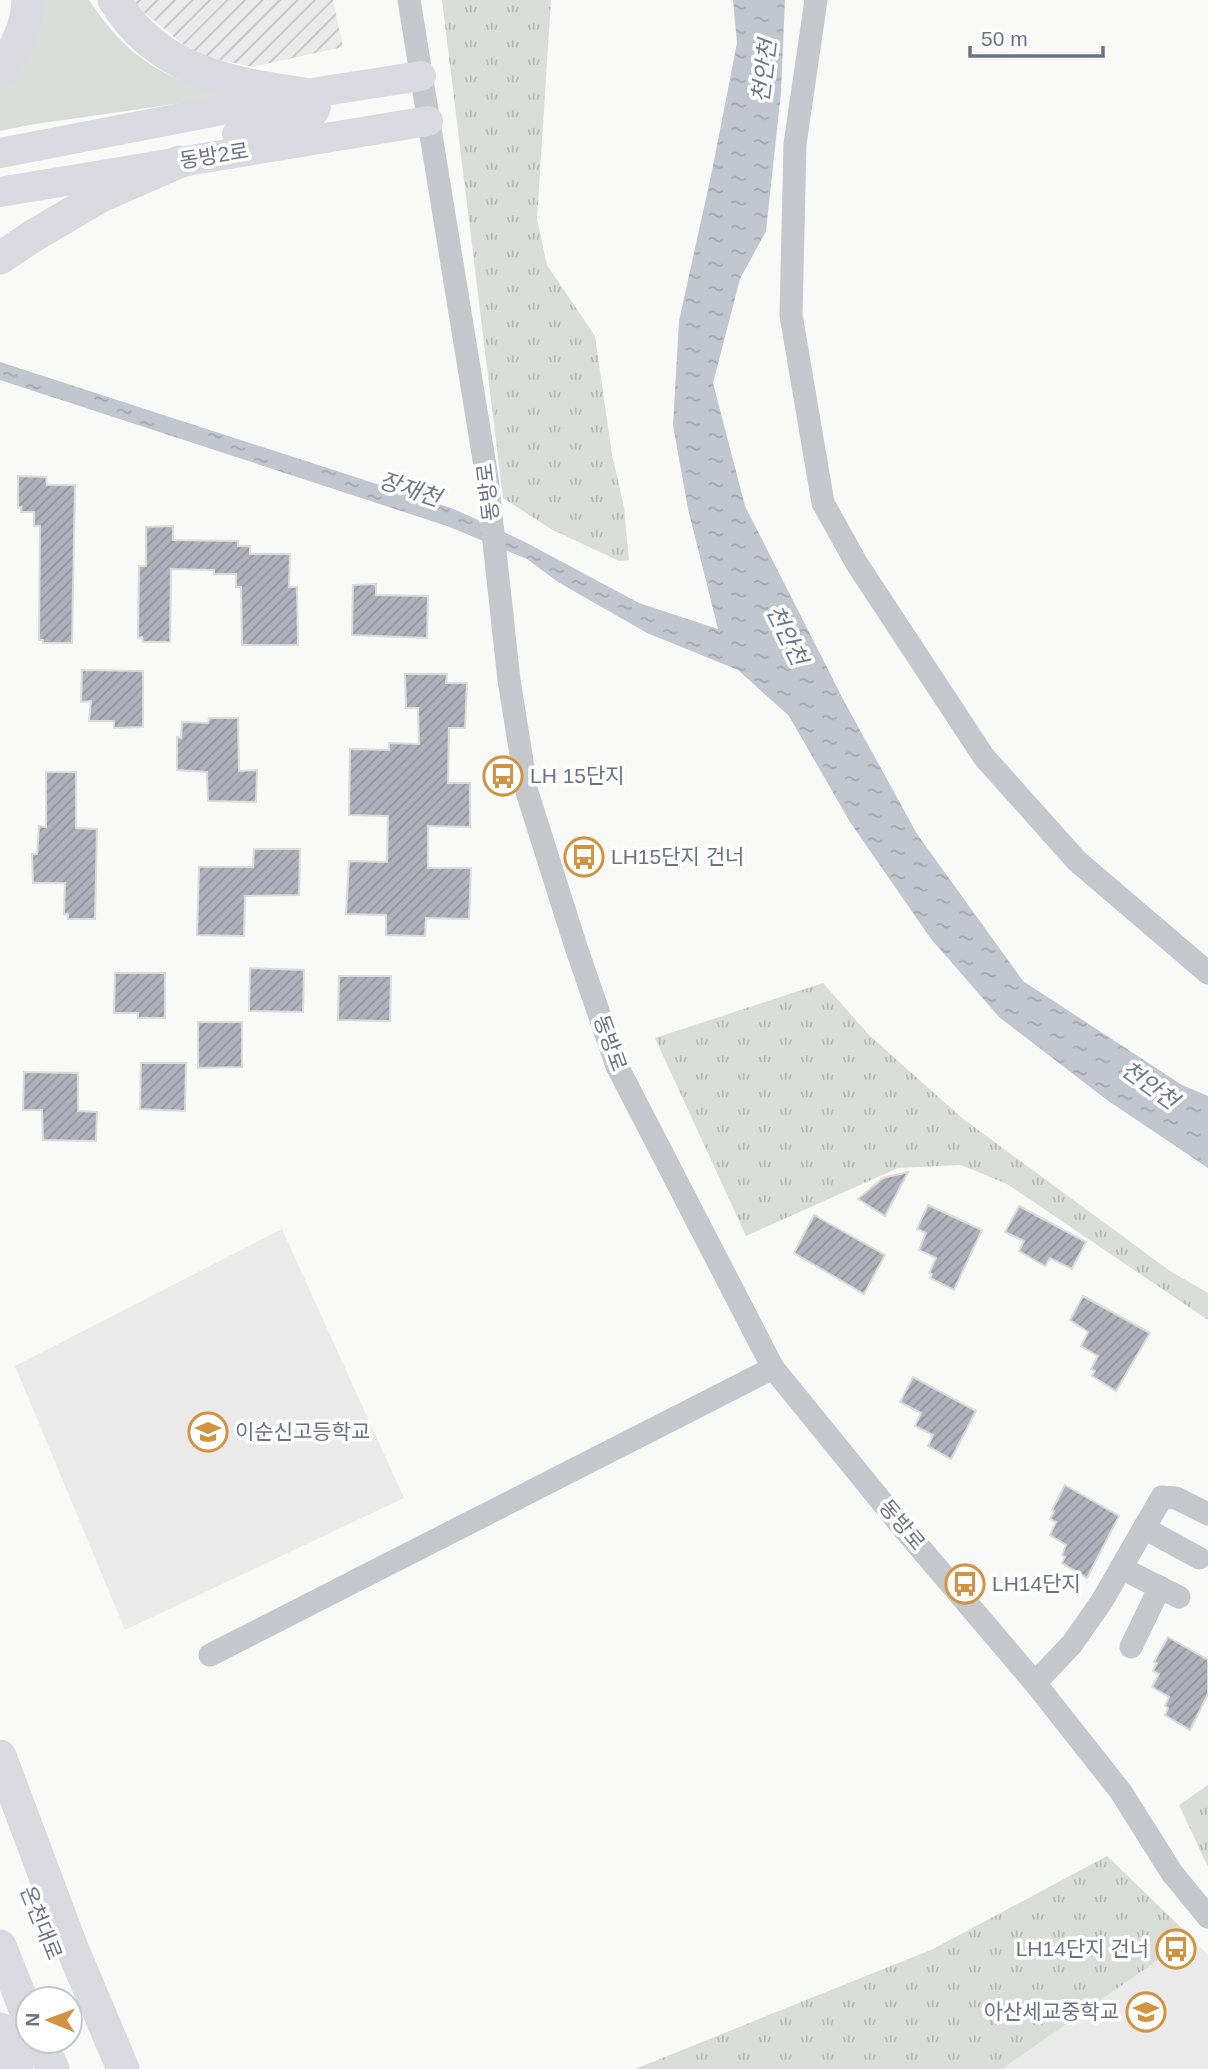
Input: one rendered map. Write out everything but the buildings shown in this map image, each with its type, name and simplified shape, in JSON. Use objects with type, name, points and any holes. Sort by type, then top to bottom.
[{"type":"highway","points":[[0,71],[16,45],[28,9],[28,0]]},
{"type":"highway","points":[[114,0],[152,44],[194,70],[242,85],[305,94]]},
{"type":"highway","points":[[0,258],[99,197],[179,162]]},
{"type":"highway","points":[[0,1756],[72,1948],[123,2069]]},
{"type":"highway","name":"온천대로","points":[[0,1815],[23,1879],[102,2069]]},
{"type":"highway","points":[[0,1946],[16,1985]]},
{"type":"highway","points":[[0,2029],[17,2069]]},
{"type":"main road","name":"동방2로","points":[[0,153],[305,94],[421,76]]},
{"type":"main road","points":[[134,169],[199,144],[307,117],[314,113],[317,107],[312,96],[305,94]]},
{"type":"main road","name":"동방2로","points":[[0,192],[428,121]]},
{"type":"street","name":"동방로","points":[[409,0],[487,478],[509,680],[527,792],[617,1066],[773,1368],[904,1529],[1035,1683],[1121,1792],[1172,1873],[1208,1917]]},
{"type":"street","points":[[816,0],[795,144],[791,315],[823,503],[858,564],[984,757],[1077,861],[1208,973]]},
{"type":"street","points":[[210,1655],[773,1368]]},
{"type":"street","points":[[1035,1683],[1072,1644],[1102,1601],[1162,1497],[1176,1498],[1208,1514]]},
{"type":"street","points":[[1144,1528],[1199,1558]]},
{"type":"street","points":[[1121,1568],[1169,1592],[1130,1647]]},
{"type":"shaded area","points":[[129,0],[333,0],[343,47],[252,67],[195,54]]},
{"type":"shaded area","name":"이순신고등학교","points":[[282,1229],[404,1498],[125,1630],[15,1366]]},
{"type":"shaded area","name":"아산세교중학교","points":[[1191,1937],[1208,1955],[1208,2069],[1002,2069]]},
{"type":"green space","points":[[37,0],[89,0],[117,36],[147,62],[182,80],[225,94],[224,97],[0,131],[0,86]]},
{"type":"green space","points":[[442,0],[551,0],[537,219],[547,265],[595,336],[612,455],[624,507],[629,560],[619,561],[551,529],[503,498]]},
{"type":"green space","points":[[823,983],[869,1035],[962,1118],[1170,1271],[1208,1293],[1208,1320],[1007,1184],[961,1165],[898,1168],[746,1236],[655,1038]]},
{"type":"green space","points":[[1208,1785],[1208,1867],[1179,1805]]},
{"type":"green space","points":[[1107,1856],[1191,1937],[1002,2069],[635,2069],[933,1949]]},
{"type":"water","name":"천안천","points":[[733,0],[785,0],[781,92],[766,231],[740,279],[713,383],[745,506],[844,701],[917,834],[1023,981],[1182,1085],[1208,1096],[1208,1168],[1107,1100],[999,1017],[931,939],[850,822],[789,716],[738,670],[647,633],[558,582],[527,559],[447,526],[0,380],[0,362],[454,509],[525,542],[639,603],[718,629],[688,509],[673,425],[679,321],[737,43]]},
{"type":"place","name":"LH 15단지","points":[[503,776]]},
{"type":"place","name":"LH15단지 건너","points":[[584,857]]},
{"type":"place","name":"이순신고등학교","points":[[208,1432]]},
{"type":"place","name":"LH14단지","points":[[965,1584]]},
{"type":"place","name":"LH14단지 건너","points":[[1176,1949]]},
{"type":"place","name":"아산세교중학교","points":[[1146,2012]]},
{"type":"water label","name":"장재천","points":[[410,489]]}]
